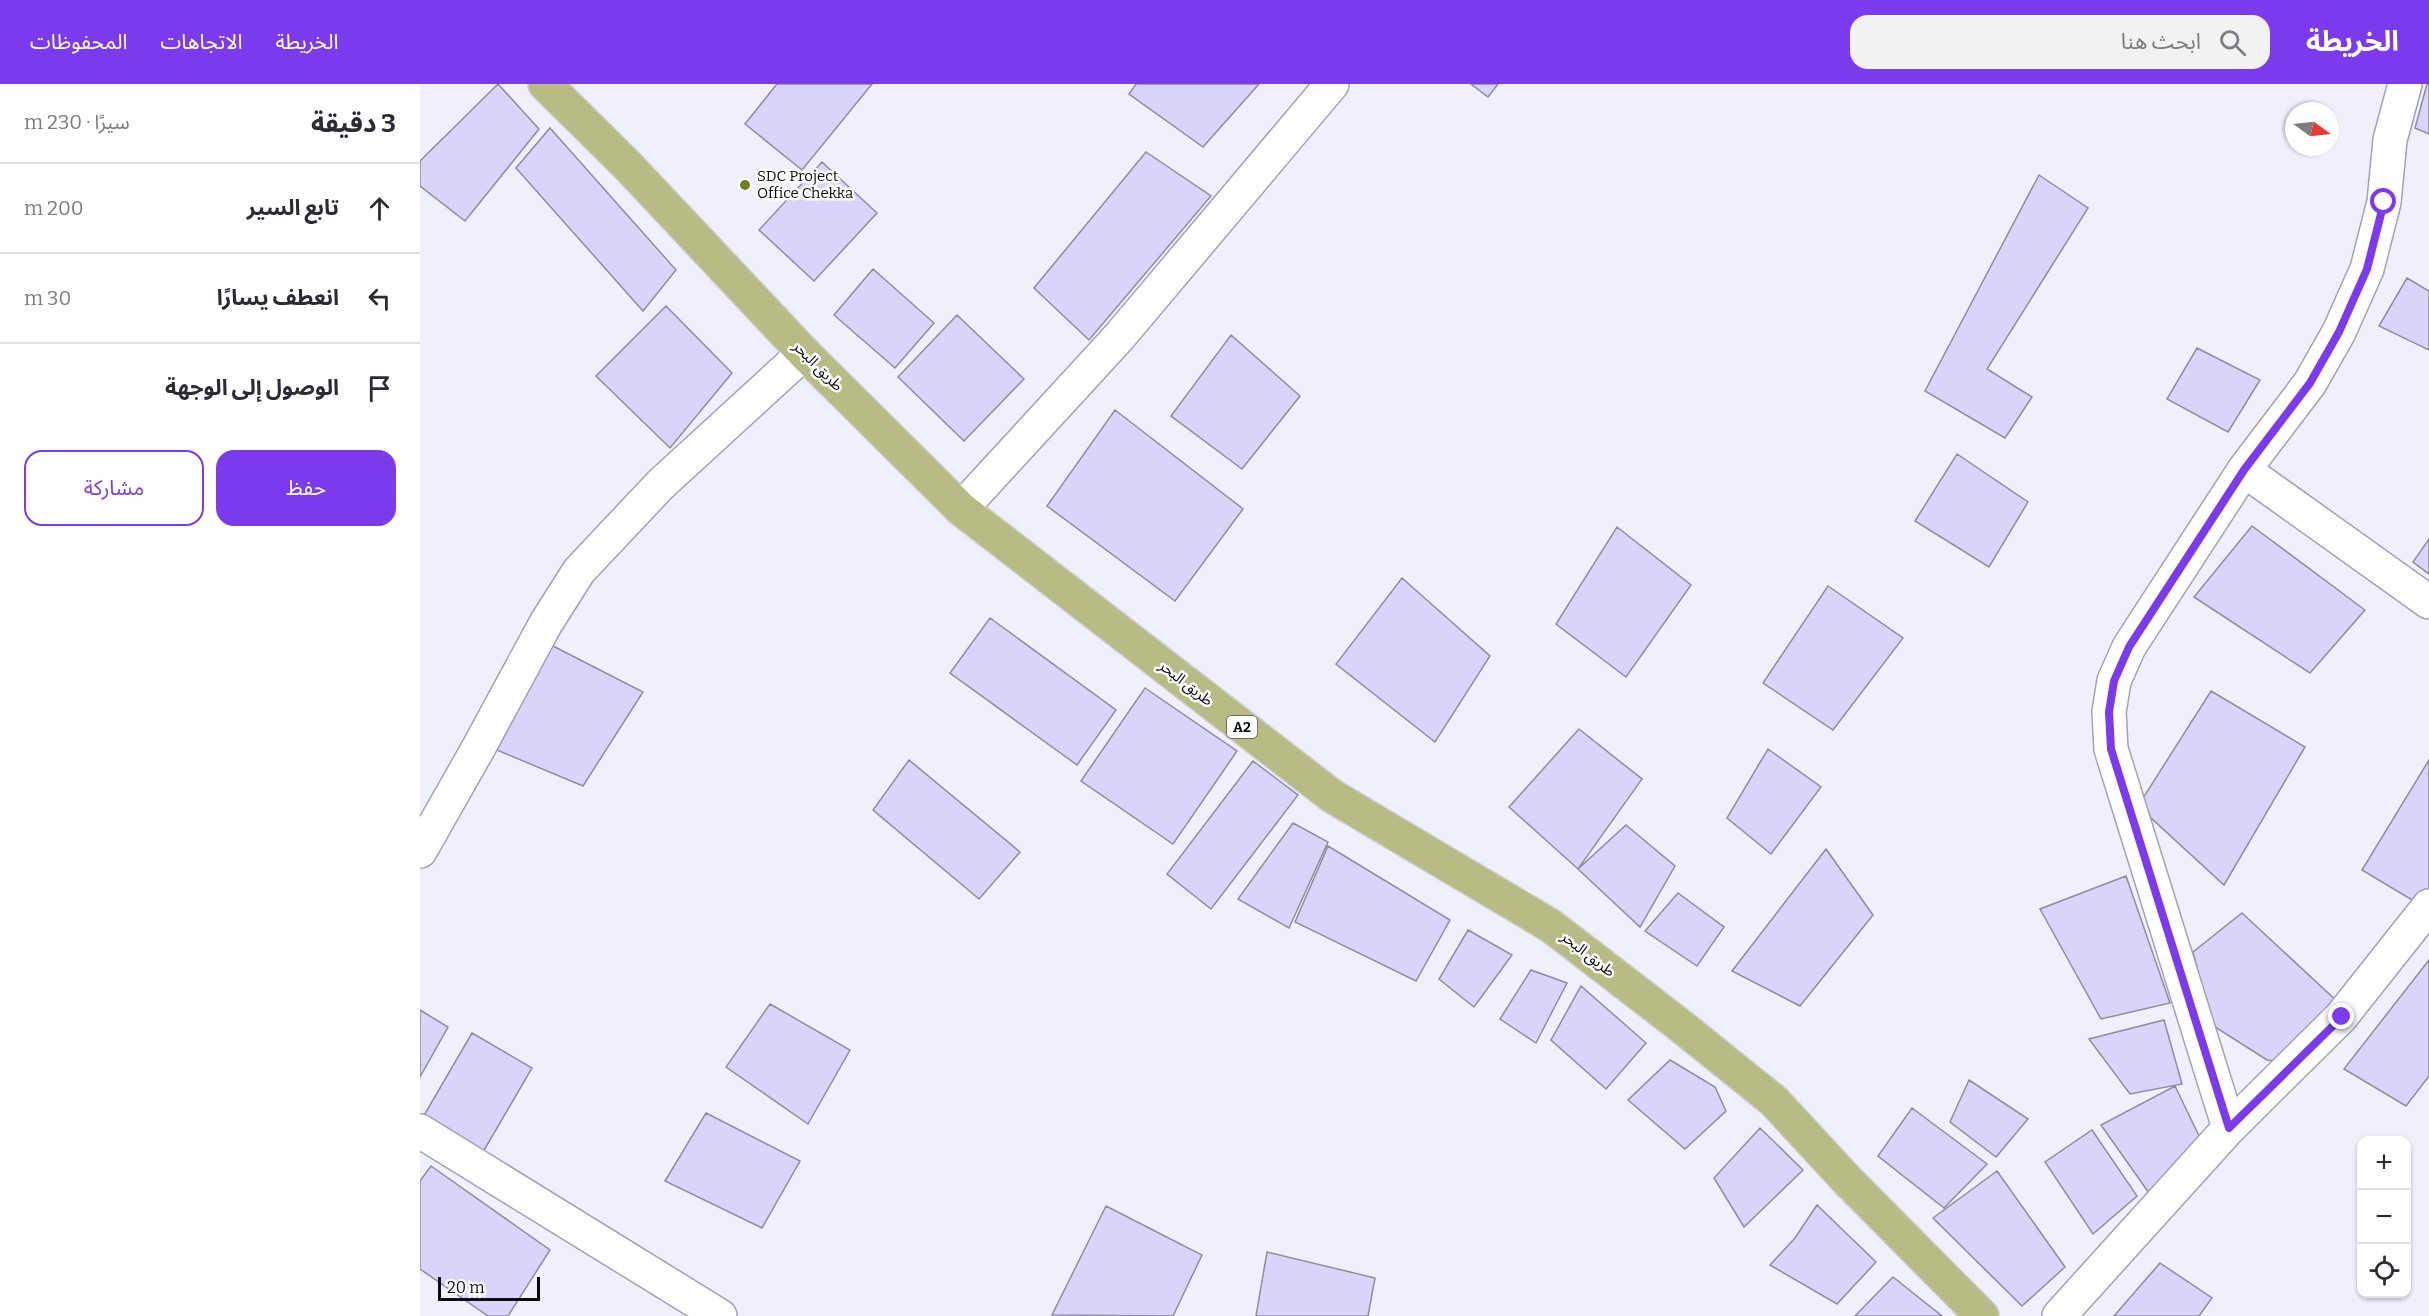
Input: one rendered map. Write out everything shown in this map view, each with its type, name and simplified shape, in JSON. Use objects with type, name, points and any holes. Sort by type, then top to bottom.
[{"type":"main road","name":"طريق البحر","points":[[545,84],[628,166],[804,353],[961,509],[1332,796],[1551,926],[1677,1023],[1774,1101],[1846,1179],[1982,1316]]},
{"type":"street","points":[[961,509],[1119,337],[1332,84]]},
{"type":"street","points":[[2229,1128],[2111,749],[2109,712],[2114,681],[2129,647],[2244,470],[2310,383],[2339,332],[2367,269],[2384,202],[2390,140],[2404,84]]},
{"type":"street","points":[[420,851],[546,623],[579,571],[660,485],[804,353]]},
{"type":"street","points":[[2244,470],[2429,602]]},
{"type":"street","points":[[2059,1316],[2229,1128],[2342,1017],[2429,906]]},
{"type":"street","points":[[420,1131],[720,1316]]},
{"type":"building","points":[[498,84],[539,129],[465,221],[420,186],[420,161]]},
{"type":"building","points":[[777,84],[872,84],[802,170],[745,124]]},
{"type":"building","points":[[1136,84],[1259,84],[1203,147],[1129,94]]},
{"type":"building","points":[[1471,84],[1498,84],[1488,97]]},
{"type":"building","points":[[2427,84],[2429,84],[2429,134],[2415,128]]},
{"type":"building","points":[[550,128],[676,270],[643,311],[516,168]]},
{"type":"building","points":[[1146,152],[1211,196],[1089,340],[1034,288]]},
{"type":"building","points":[[822,162],[877,213],[814,281],[759,230]]},
{"type":"building","points":[[2039,175],[2088,208],[1987,369],[2032,397],[2005,438],[1925,391]]},
{"type":"building","points":[[873,269],[934,323],[895,368],[834,315]]},
{"type":"building","points":[[2407,278],[2429,291],[2429,350],[2379,326]]},
{"type":"building","points":[[666,306],[732,373],[670,448],[596,376]]},
{"type":"building","points":[[957,315],[1024,379],[964,441],[898,377]]},
{"type":"building","points":[[1231,335],[1300,396],[1242,469],[1171,416]]},
{"type":"building","points":[[2197,348],[2260,380],[2228,432],[2167,399]]},
{"type":"building","points":[[1115,410],[1243,509],[1175,601],[1047,506]]},
{"type":"building","points":[[1957,454],[2028,502],[1989,567],[1915,521]]},
{"type":"building","points":[[2252,526],[2365,610],[2310,673],[2194,597]]},
{"type":"building","points":[[1617,527],[1691,585],[1626,677],[1556,624]]},
{"type":"building","points":[[2429,539],[2429,574],[2413,562]]},
{"type":"building","points":[[1402,578],[1490,656],[1435,742],[1336,664]]},
{"type":"building","points":[[1828,586],[1903,638],[1833,730],[1763,683]]},
{"type":"building","points":[[990,618],[1116,710],[1077,765],[950,673]]},
{"type":"building","points":[[551,645],[643,692],[583,786],[497,750]]},
{"type":"building","points":[[1145,688],[1237,751],[1173,844],[1081,781]]},
{"type":"building","points":[[2211,691],[2305,747],[2224,885],[2138,806]]},
{"type":"building","points":[[1579,729],[1642,779],[1578,869],[1509,807]]},
{"type":"building","points":[[1768,749],[1821,787],[1771,854],[1727,818]]},
{"type":"building","points":[[909,760],[1020,852],[979,899],[873,810]]},
{"type":"building","points":[[2429,760],[2429,895],[2422,906],[2362,870]]},
{"type":"building","points":[[1253,761],[1298,795],[1211,909],[1167,874]]},
{"type":"building","points":[[1293,823],[1328,842],[1289,928],[1238,899]]},
{"type":"building","points":[[1626,825],[1675,866],[1640,927],[1578,869]]},
{"type":"building","points":[[1328,846],[1450,920],[1416,981],[1295,922]]},
{"type":"building","points":[[1826,849],[1873,915],[1800,1006],[1732,971]]},
{"type":"building","points":[[2126,876],[2170,1003],[2101,1019],[2040,909]]},
{"type":"building","points":[[1678,893],[1724,927],[1697,966],[1645,931]]},
{"type":"building","points":[[2242,913],[2340,1004],[2285,1063],[2267,1060],[2212,1025],[2193,952]]},
{"type":"building","points":[[1468,930],[1512,955],[1474,1007],[1439,979]]},
{"type":"building","points":[[2429,960],[2429,1076],[2406,1106],[2344,1069]]},
{"type":"building","points":[[1531,970],[1567,983],[1536,1043],[1500,1019]]},
{"type":"building","points":[[1581,986],[1646,1043],[1606,1089],[1551,1040]]},
{"type":"building","points":[[770,1004],[850,1050],[808,1124],[726,1067]]},
{"type":"building","points":[[420,1010],[448,1027],[420,1077]]},
{"type":"building","points":[[2164,1020],[2182,1084],[2130,1094],[2089,1039]]},
{"type":"building","points":[[472,1033],[532,1068],[483,1152],[423,1117]]},
{"type":"building","points":[[1670,1060],[1715,1087],[1726,1111],[1685,1149],[1628,1100]]},
{"type":"building","points":[[1969,1080],[2028,1119],[1996,1157],[1950,1122]]},
{"type":"building","points":[[2175,1086],[2199,1136],[2149,1193],[2101,1125]]},
{"type":"building","points":[[1912,1108],[1987,1164],[1944,1208],[1878,1156]]},
{"type":"building","points":[[706,1113],[800,1161],[762,1228],[665,1181]]},
{"type":"building","points":[[1760,1128],[1803,1170],[1744,1227],[1714,1178]]},
{"type":"building","points":[[2092,1130],[2137,1196],[2093,1234],[2045,1162]]},
{"type":"building","points":[[431,1166],[550,1250],[508,1316],[488,1316],[420,1269],[420,1181]]},
{"type":"building","points":[[1997,1171],[2065,1267],[2022,1306],[1933,1218]]},
{"type":"building","points":[[1817,1205],[1876,1262],[1837,1304],[1770,1265],[1795,1238]]},
{"type":"building","points":[[1106,1206],[1202,1255],[1173,1316],[1052,1315]]},
{"type":"building","points":[[1267,1252],[1375,1278],[1368,1316],[1256,1316]]},
{"type":"building","points":[[2160,1263],[2212,1298],[2199,1316],[2114,1316]]},
{"type":"building","points":[[1893,1277],[1942,1316],[1855,1316]]},
{"type":"place","name":"SDC Project Office Chekka","points":[[745,185]]},
{"type":"route","points":[[2342,1017],[2229,1128],[2111,749],[2109,712],[2114,681],[2129,647],[2244,470],[2310,383],[2339,332],[2367,269],[2384,202]]}]
